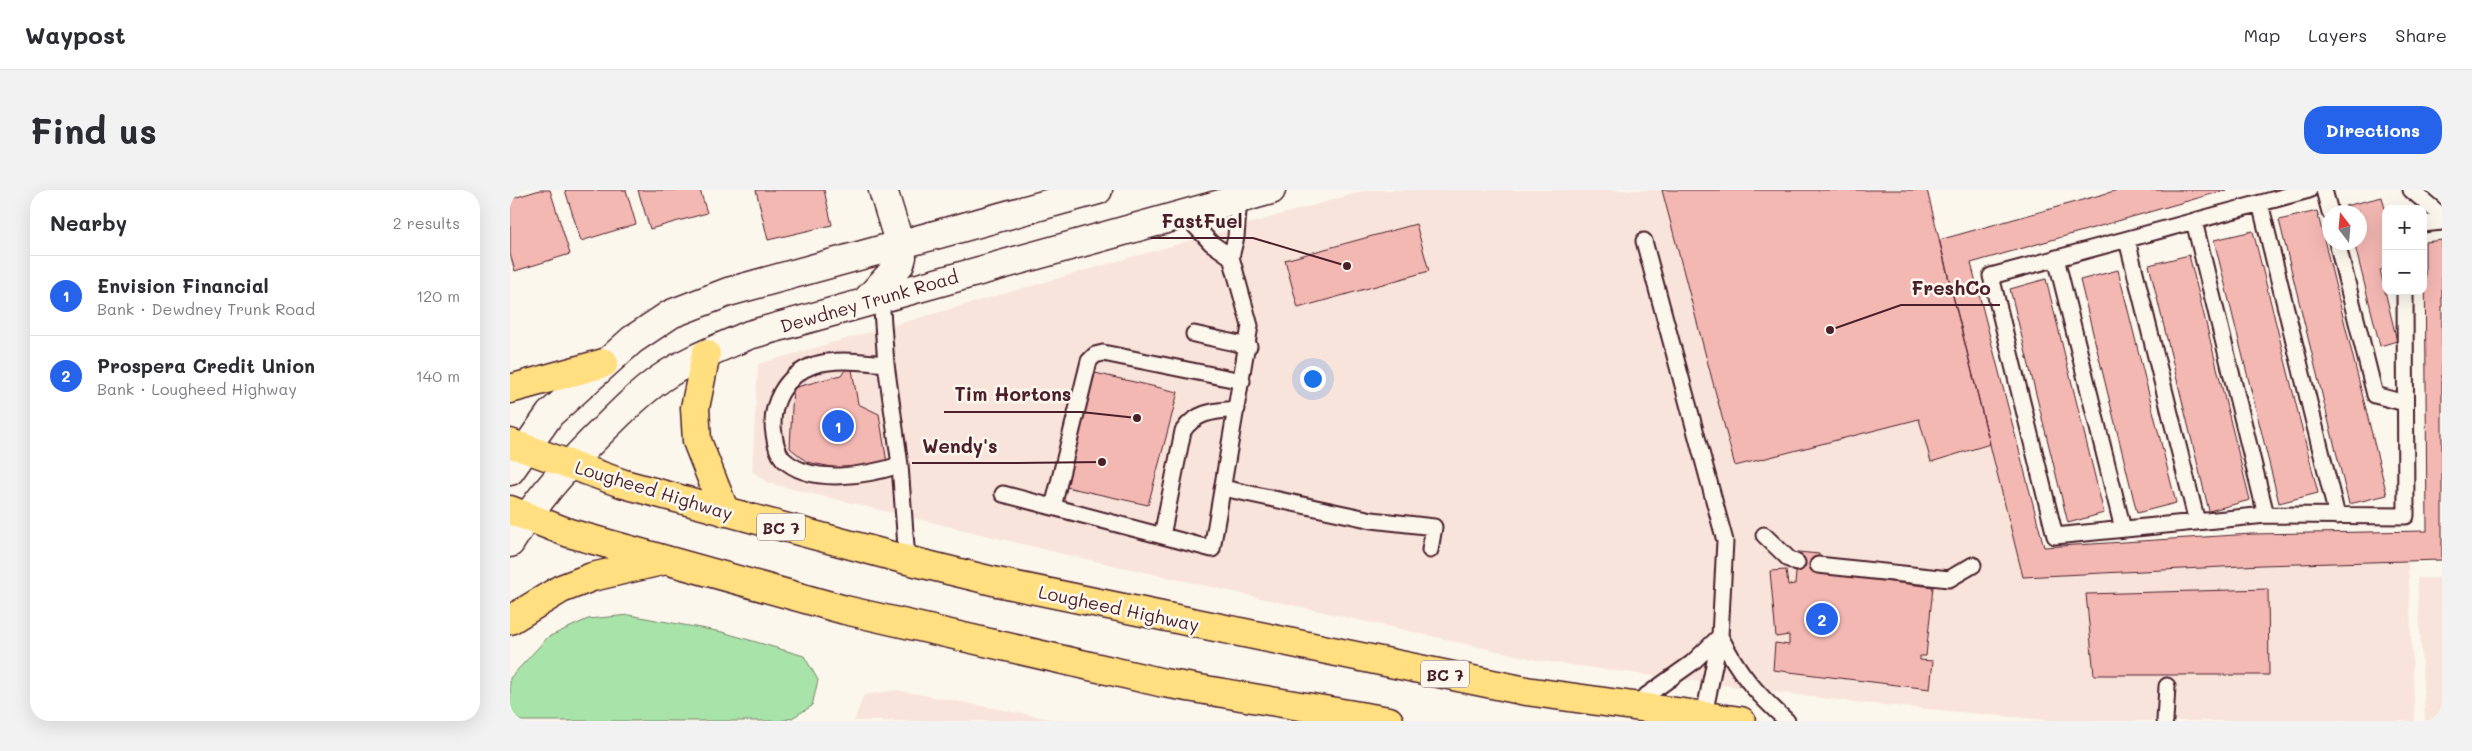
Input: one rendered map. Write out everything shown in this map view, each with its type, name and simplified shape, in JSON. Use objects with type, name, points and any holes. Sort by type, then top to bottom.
[{"type":"highway","points":[[706,354],[695,408],[697,441],[725,512]]},
{"type":"highway","points":[[510,389],[604,363]]},
{"type":"highway","name":"Lougheed Highway","points":[[518,446],[624,484],[725,512],[907,560],[1054,594],[1526,691],[1633,705],[1702,718],[1741,721]]},
{"type":"highway","points":[[518,513],[568,533],[845,610],[1164,682],[1389,721]]},
{"type":"highway","points":[[510,620],[561,589],[592,577],[669,560]]},
{"type":"main road","points":[[873,299],[900,264],[902,257],[883,190]]},
{"type":"main road","points":[[510,471],[518,446],[550,414],[604,363],[632,340],[671,314],[728,292],[1098,190]]},
{"type":"main road","name":"Dewdney Trunk Road","points":[[510,543],[518,513],[626,406],[662,378],[706,354],[749,335],[873,299],[1271,190]]},
{"type":"lane","points":[[2309,190],[1991,276],[2055,536],[2266,515],[2406,516],[2405,295]]},
{"type":"lane","points":[[2324,190],[2328,205]]},
{"type":"lane","points":[[2411,190],[2442,216]]},
{"type":"lane","points":[[1003,494],[1212,549],[1249,346],[1250,326],[1231,257],[1236,237],[1239,198]]},
{"type":"lane","points":[[2260,203],[2337,516]]},
{"type":"lane","points":[[1184,214],[1211,244],[1231,257]]},
{"type":"lane","points":[[2194,221],[2266,515]]},
{"type":"lane","points":[[2427,224],[2442,222]]},
{"type":"lane","points":[[2127,240],[2197,522]]},
{"type":"lane","points":[[1644,241],[1726,541],[1720,636],[1702,718]]},
{"type":"lane","points":[[2339,250],[2375,395],[2406,403]]},
{"type":"lane","points":[[2056,258],[2123,529]]},
{"type":"lane","points":[[873,299],[886,364],[900,465],[907,560]]},
{"type":"lane","points":[[1194,334],[1249,346]]},
{"type":"lane","points":[[1053,507],[1089,361],[1095,355],[1103,353],[1242,381]]},
{"type":"lane","points":[[886,364],[838,361],[814,366],[796,374],[783,389],[774,405],[772,424],[775,442],[783,458],[802,470],[846,477],[867,475],[900,465]]},
{"type":"lane","points":[[1162,536],[1183,431],[1194,418],[1209,412],[1237,409]]},
{"type":"lane","points":[[1223,488],[1372,520],[1434,527],[1430,550]]},
{"type":"lane","points":[[1764,535],[1789,559],[1797,563]]},
{"type":"lane","points":[[1818,565],[1949,579],[1972,565]]},
{"type":"lane","points":[[1633,705],[1692,663],[1720,636]]},
{"type":"lane","points":[[1720,636],[1734,664],[1755,692],[1787,721]]},
{"type":"lane","points":[[2165,721],[2167,686]]},
{"type":"shaded area","points":[[1367,190],[1927,190],[2023,577],[2408,560],[2415,721],[2057,721],[1851,702],[1542,661],[1059,553],[768,483],[752,471],[758,364]]},
{"type":"shaded area","points":[[2417,578],[2442,578],[2442,721],[2425,721]]},
{"type":"shaded area","points":[[897,690],[1061,721],[854,721],[864,695]]},
{"type":"green space","points":[[629,615],[722,632],[804,656],[818,680],[812,706],[792,718],[781,721],[510,721],[510,678],[548,637],[588,619]]},
{"type":"building","points":[[540,190],[550,190],[570,254],[515,271],[510,254],[510,199]]},
{"type":"building","points":[[565,190],[626,190],[636,224],[581,241]]},
{"type":"building","points":[[638,190],[700,190],[707,213],[650,229]]},
{"type":"building","points":[[756,190],[824,190],[832,225],[768,240]]},
{"type":"building","points":[[1662,190],[1927,190],[1990,444],[1931,462],[1919,419],[1735,466]]},
{"type":"building","points":[[2118,190],[2226,190],[1971,263],[2044,547],[2252,534],[2427,531],[2425,295],[2427,295],[2427,242],[2442,240],[2442,560],[2262,565],[2023,577],[1939,240]]},
{"type":"building","points":[[2382,197],[2384,205],[2382,205],[2382,270],[2380,270],[2382,295],[2386,295],[2397,341],[2380,346],[2356,250],[2367,250],[2367,205],[2349,205]]},
{"type":"building","points":[[2317,211],[2322,231],[2322,250],[2327,250],[2387,495],[2349,504],[2279,220]]},
{"type":"building","points":[[1416,224],[1429,271],[1298,308],[1285,260]]},
{"type":"building","points":[[2253,231],[2318,493],[2279,503],[2214,240]]},
{"type":"building","points":[[2189,255],[2250,500],[2209,511],[2149,265]]},
{"type":"building","points":[[2118,270],[2176,503],[2137,513],[2080,280]]},
{"type":"building","points":[[2046,279],[2104,513],[2068,523],[2010,289]]},
{"type":"building","points":[[851,364],[858,404],[879,414],[887,463],[847,470],[807,462],[790,448],[793,388],[841,375]]},
{"type":"building","points":[[1095,373],[1178,392],[1148,505],[1066,487]]},
{"type":"building","points":[[1798,552],[1819,554],[1818,573],[1933,587],[1926,656],[1920,656],[1920,660],[1933,661],[1930,689],[1773,670],[1775,643],[1789,645],[1789,635],[1776,637],[1770,571],[1786,570],[1788,585],[1795,584]]},
{"type":"building","points":[[2268,589],[2269,675],[2094,675],[2086,594]]},
{"type":"place","name":"FastFuel","points":[[1347,266]]},
{"type":"place","name":"FreshCo","points":[[1830,330]]},
{"type":"place","name":"Tim Hortons","points":[[1137,418]]},
{"type":"place","name":"Envision Financial","points":[[838,426]]},
{"type":"place","name":"Wendy's","points":[[1102,462]]},
{"type":"place","name":"Prospera Credit Union","points":[[1822,619]]}]
